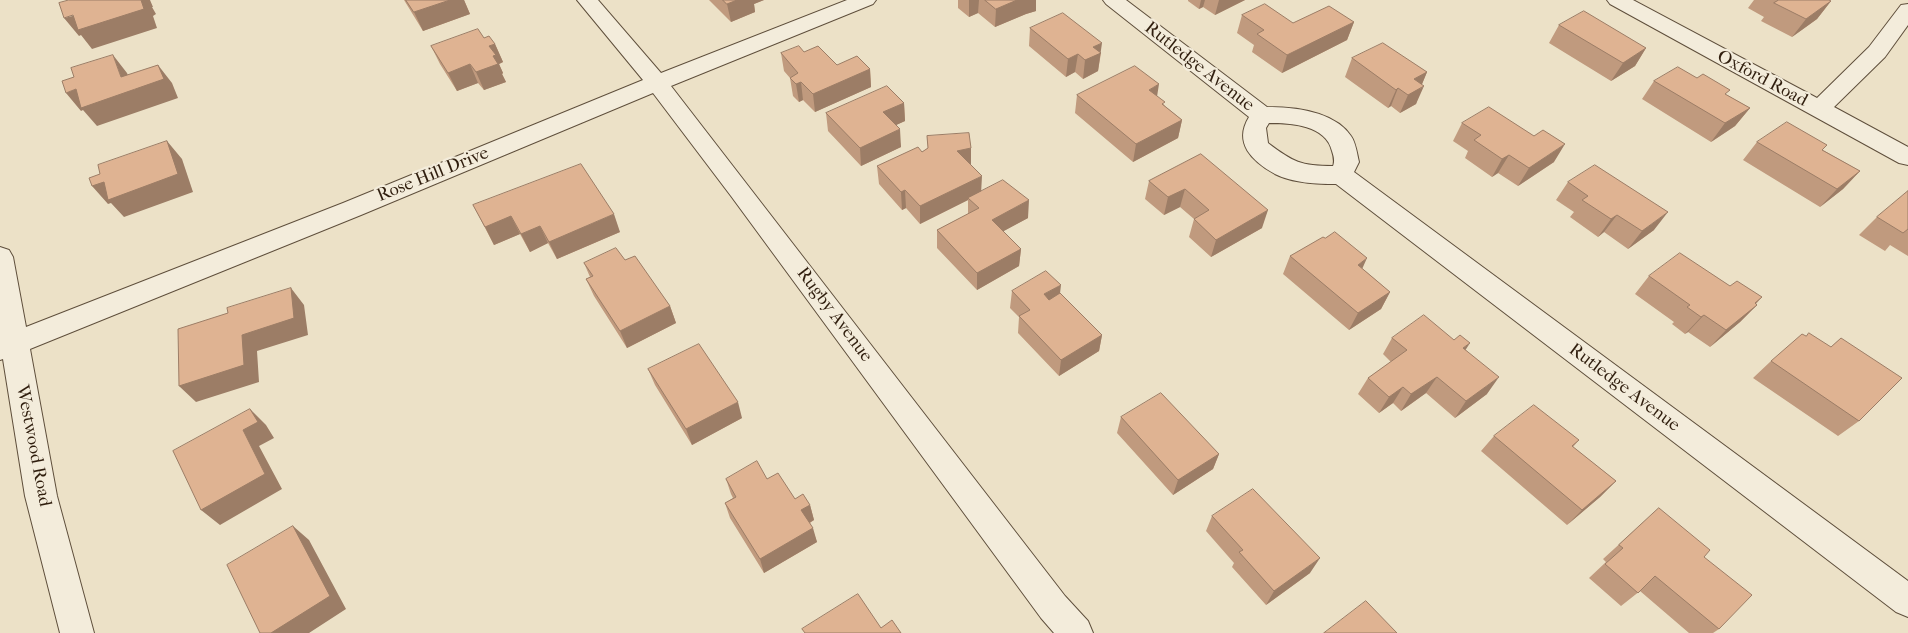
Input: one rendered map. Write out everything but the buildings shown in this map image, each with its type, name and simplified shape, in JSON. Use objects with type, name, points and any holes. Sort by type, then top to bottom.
[{"type":"street","name":"Rugby Avenue","points":[[587,0],[658,84],[762,218],[1053,607],[1076,633]]},
{"type":"street","name":"Rose Hill Drive","points":[[7,347],[866,0]]},
{"type":"street","name":"Rutledge Avenue","points":[[1113,0],[1262,115],[1289,115],[1320,123],[1341,139],[1347,162],[1341,174]]},
{"type":"street","name":"Oxford Road","points":[[1617,0],[1908,157]]},
{"type":"street","points":[[1819,109],[1878,52],[1908,10]]},
{"type":"street","name":"Rutledge Avenue","points":[[1262,115],[1254,128],[1256,147],[1277,163],[1284,168],[1314,174],[1341,174],[1908,601]]},
{"type":"street","name":"Westwood Road","points":[[0,256],[7,347],[41,496],[77,633]]}]
